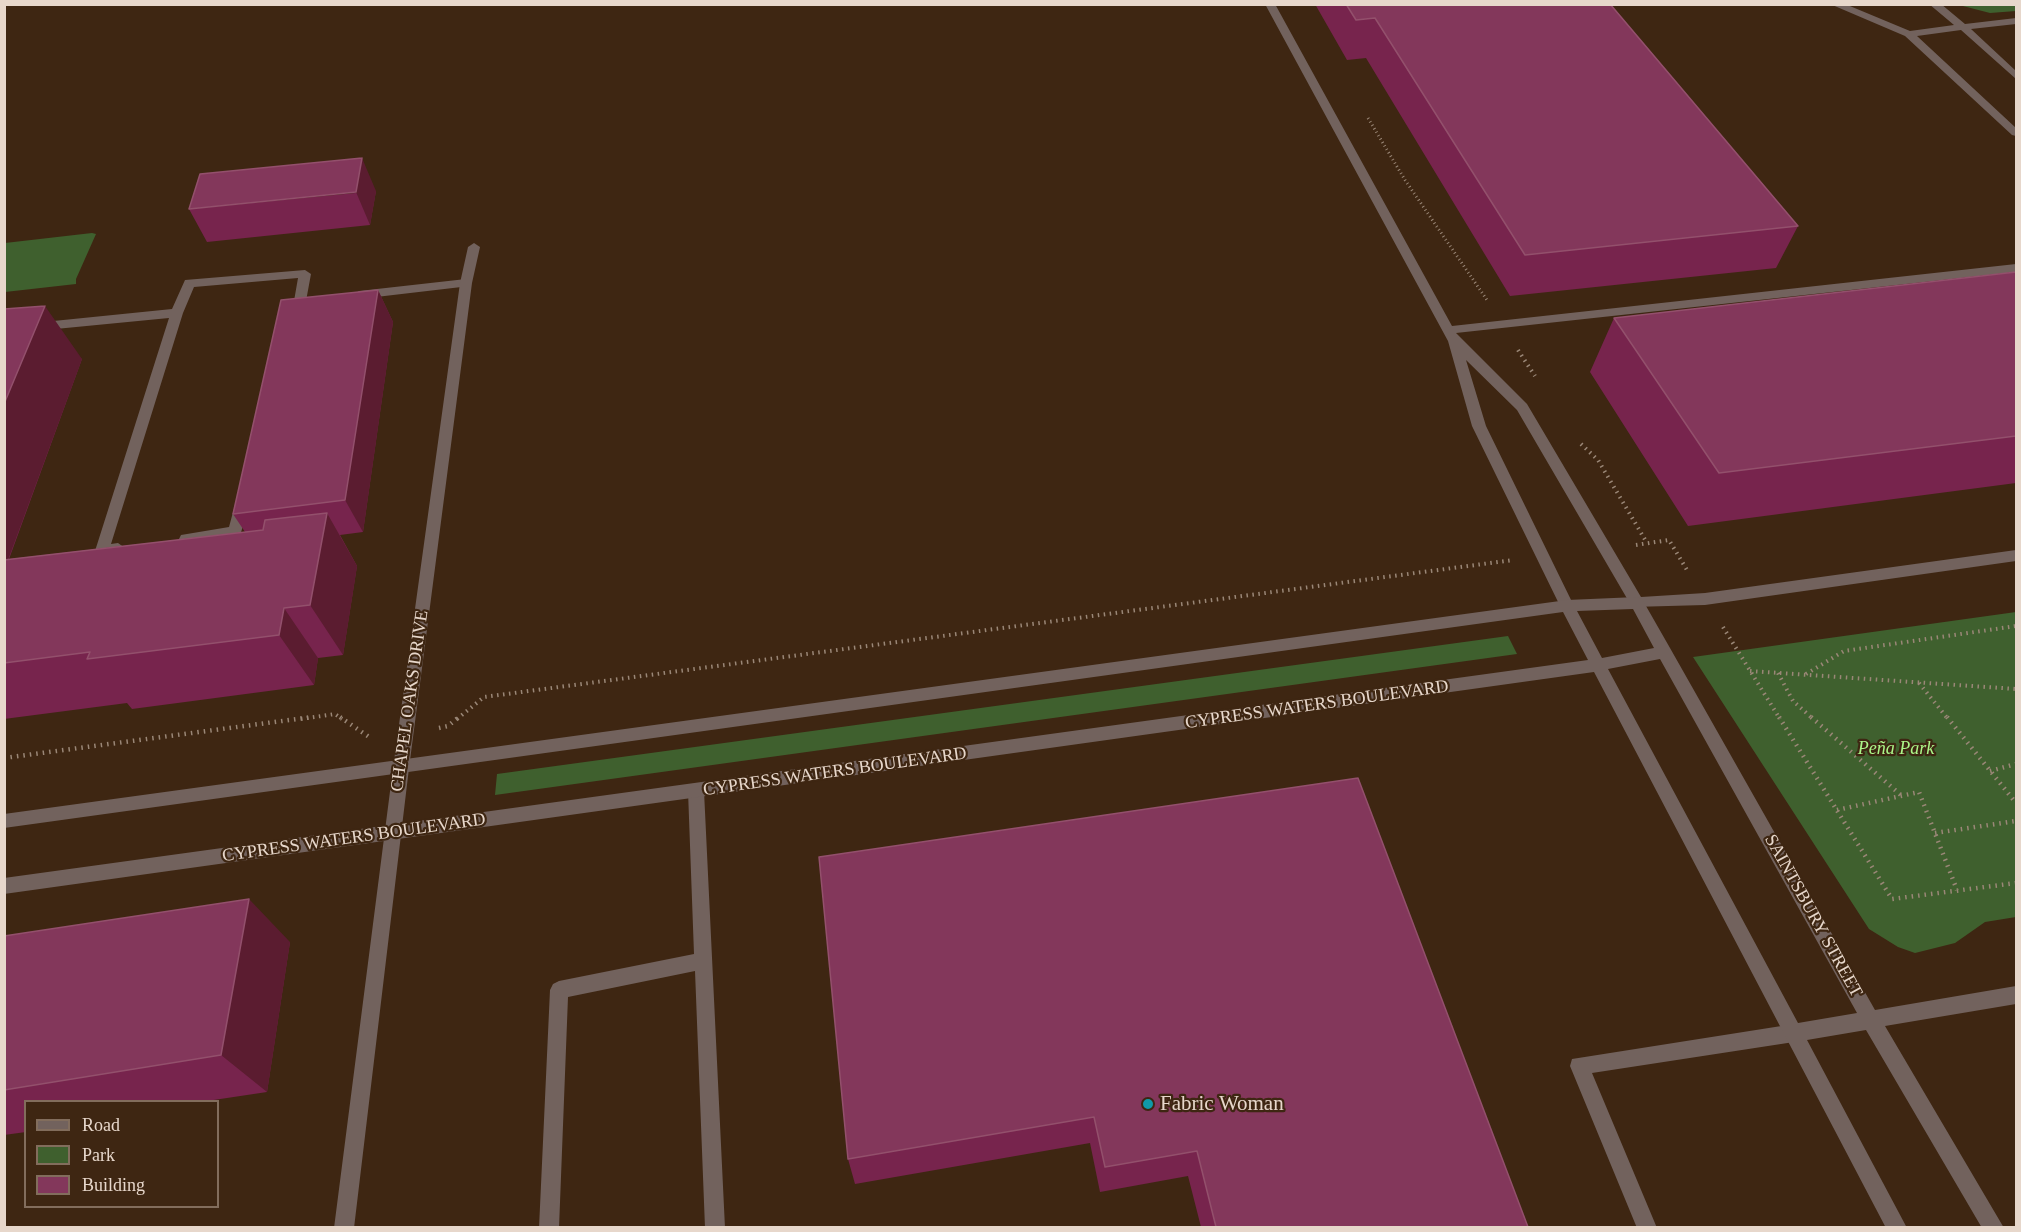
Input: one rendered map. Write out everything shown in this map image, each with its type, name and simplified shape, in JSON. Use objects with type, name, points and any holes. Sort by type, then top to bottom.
[{"type":"street","points":[[1270,4],[1452,336],[1479,426],[1567,606],[1898,1227]]},
{"type":"street","points":[[1835,4],[1909,34],[2016,133]]},
{"type":"street","points":[[1934,4],[2016,75]]},
{"type":"street","points":[[1909,34],[2016,21]]},
{"type":"street","name":"CHAPEL OAKS DRIVE","points":[[344,1227],[401,768],[466,283],[474,246]]},
{"type":"street","points":[[1452,336],[1501,325],[2016,268]]},
{"type":"street","points":[[135,546],[102,551],[177,313],[189,283],[304,273],[303,305]]},
{"type":"street","points":[[347,296],[466,283]]},
{"type":"street","points":[[4,330],[177,313]]},
{"type":"street","name":"SAINTSBURY STREET","points":[[1452,336],[1522,407],[1665,652],[1871,1021],[1994,1227]]},
{"type":"street","points":[[168,541],[235,532],[248,486]]},
{"type":"street","points":[[4,821],[1567,606],[1705,599],[2016,556]]},
{"type":"street","name":"CYPRESS WATERS BOULEVARD","points":[[4,886],[1599,665],[1665,652]]},
{"type":"street","points":[[696,791],[715,1227]]},
{"type":"street","points":[[549,1227],[559,990],[703,961]]},
{"type":"street","points":[[1647,1227],[1580,1066],[1871,1021],[2016,995]]},
{"type":"path","points":[[1364,111],[1405,180],[1541,384]]},
{"type":"path","points":[[1578,439],[1598,460],[1647,543]]},
{"type":"path","points":[[1627,546],[1669,540],[1892,899],[2016,883]]},
{"type":"path","points":[[448,726],[484,697],[1516,560]]},
{"type":"path","points":[[1804,675],[1844,651],[2016,626]]},
{"type":"path","points":[[1750,670],[2016,689]]},
{"type":"path","points":[[1778,673],[1793,701],[1903,796]]},
{"type":"path","points":[[1918,683],[2016,803]]},
{"type":"path","points":[[4,758],[335,714],[370,739]]},
{"type":"path","points":[[1990,771],[2016,764]]},
{"type":"path","points":[[1837,810],[1919,792],[1957,890]]},
{"type":"path","points":[[1935,833],[2016,821]]},
{"type":"green space","points":[[1959,5],[2016,5],[2016,11],[1990,13]]},
{"type":"green space","points":[[96,234],[76,279],[76,284],[5,292],[5,243]]},
{"type":"green space","name":"Peña Park","points":[[2016,612],[2016,917],[1985,922],[1955,943],[1915,953],[1898,947],[1869,929],[1693,657]]},
{"type":"green space","points":[[1508,636],[1517,654],[495,795],[497,774]]},
{"type":"building","points":[[1346,4],[1610,4],[1798,226],[1525,255],[1375,18],[1356,20]]},
{"type":"building","points":[[362,158],[356,192],[189,209],[200,174]]},
{"type":"building","points":[[2016,272],[2016,436],[1719,473],[1614,318]]},
{"type":"building","points":[[378,290],[345,500],[233,514],[281,300]]},
{"type":"building","points":[[45,306],[4,404],[4,309]]},
{"type":"building","points":[[327,513],[310,605],[284,608],[279,635],[87,659],[90,652],[4,663],[4,560],[263,530],[265,520]]},
{"type":"building","points":[[1358,778],[1528,1227],[1216,1227],[1197,1151],[1105,1167],[1094,1117],[848,1159],[819,857]]},
{"type":"building","points":[[249,899],[221,1055],[4,1090],[4,936]]},
{"type":"place","name":"Fabric Woman","points":[[1148,1104]]}]
